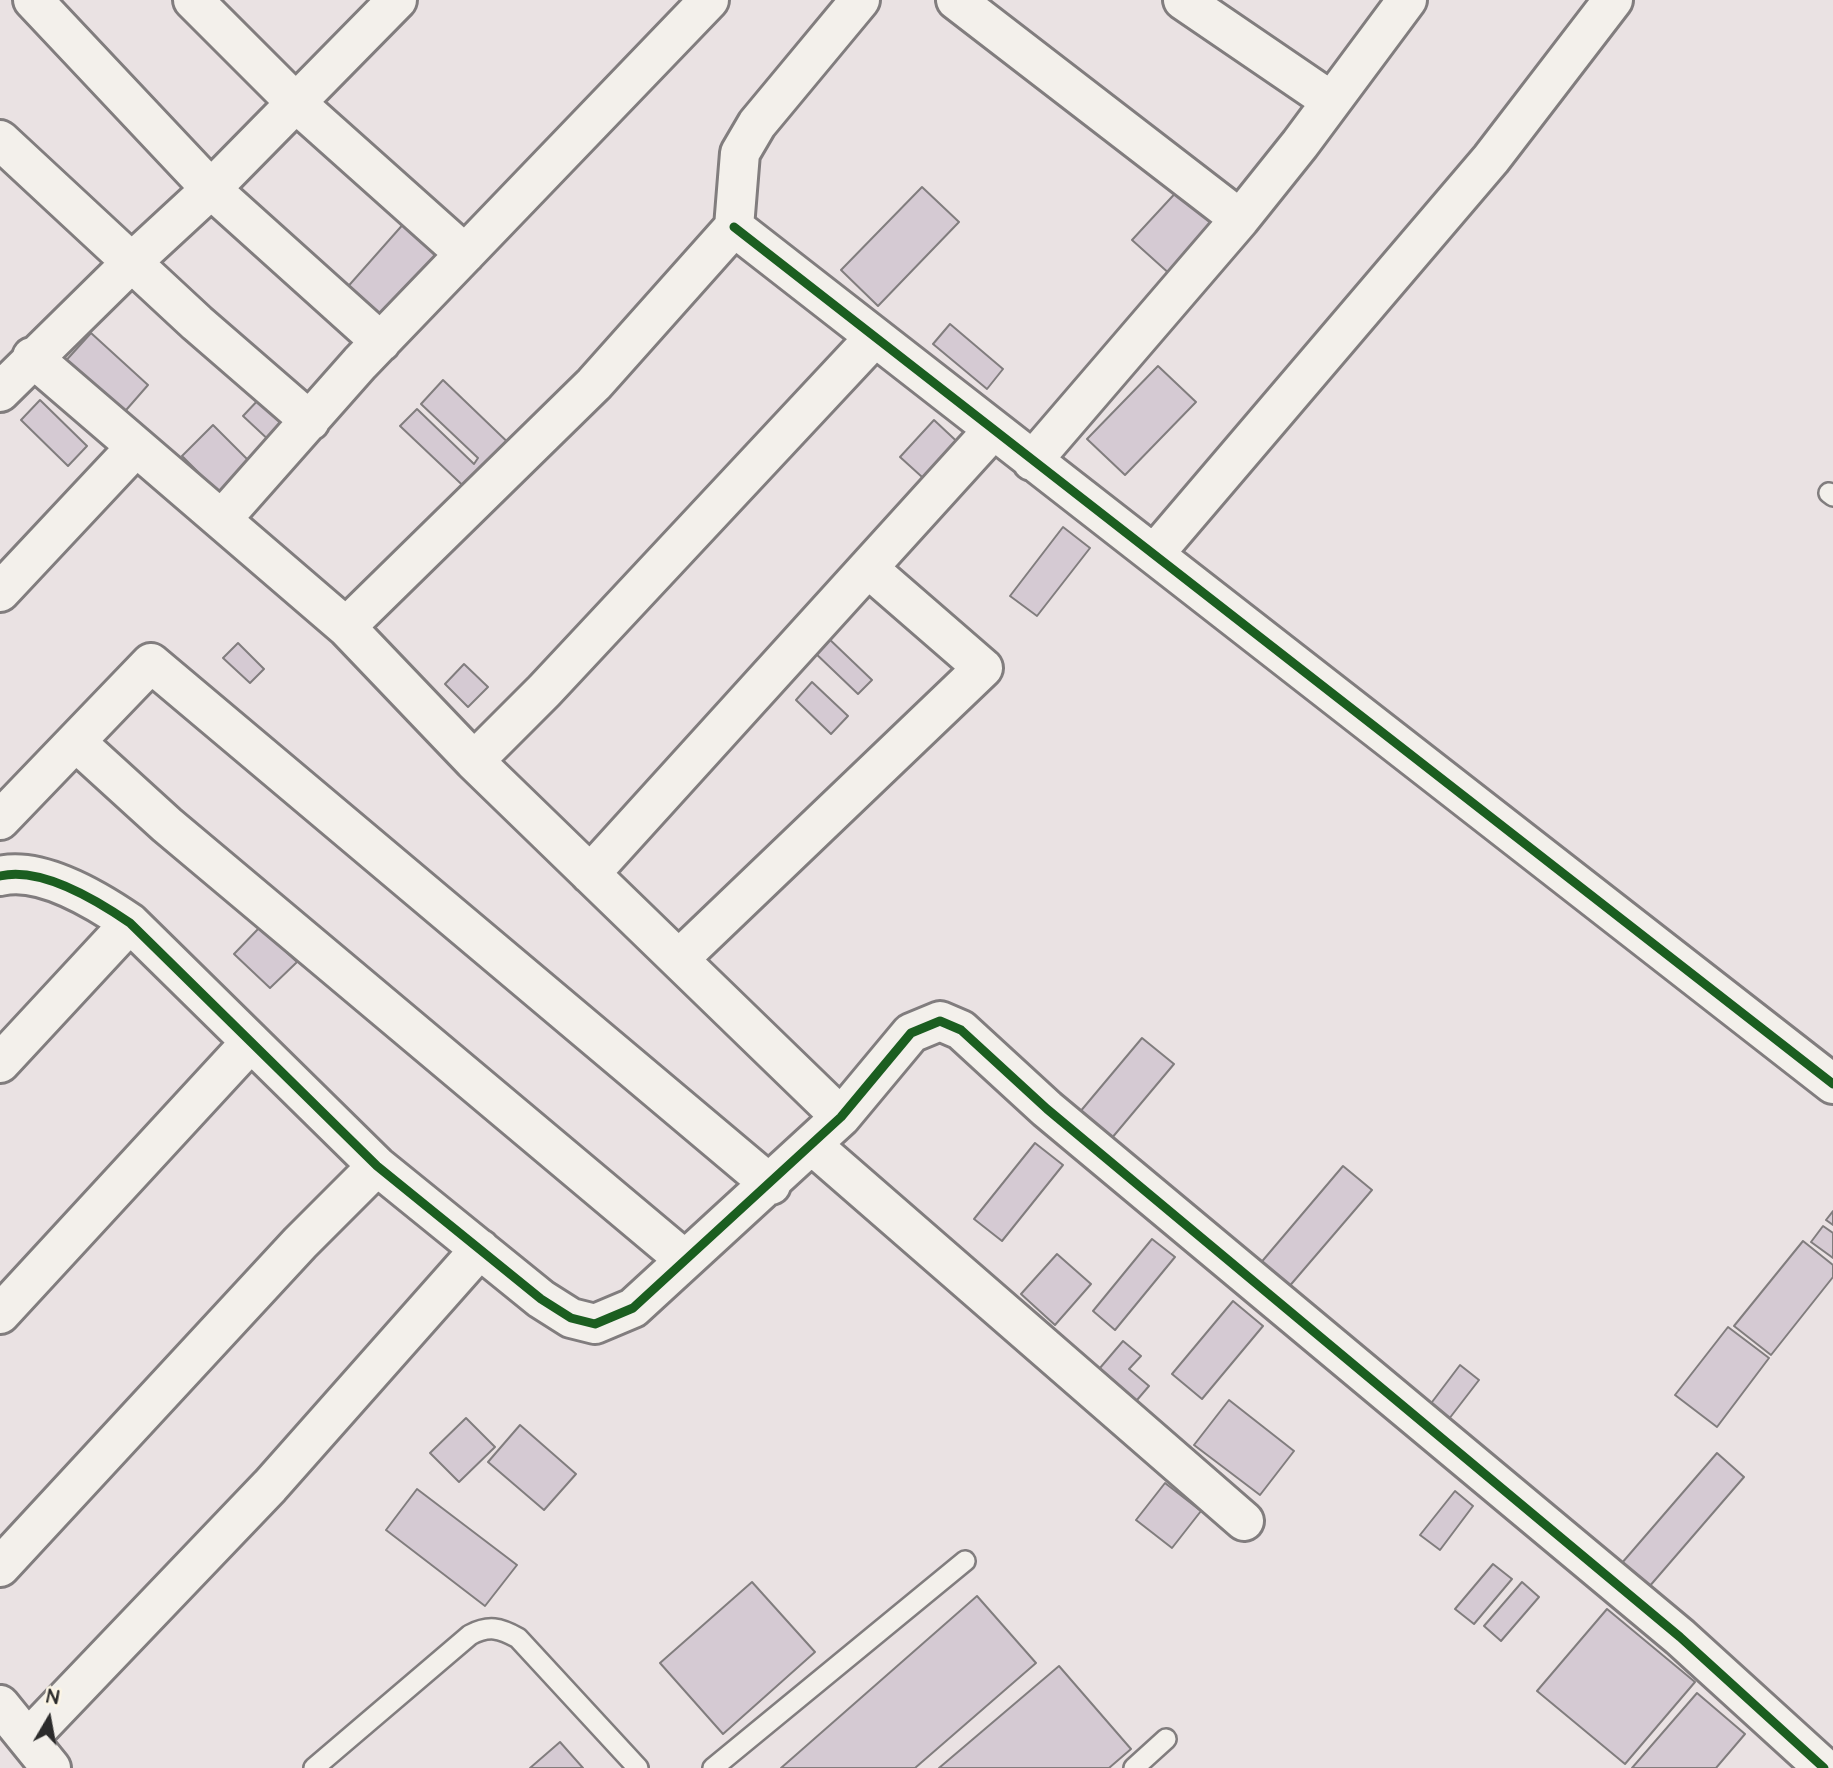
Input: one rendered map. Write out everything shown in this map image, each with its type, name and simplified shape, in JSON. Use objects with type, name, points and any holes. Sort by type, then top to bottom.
[{"type":"street","points":[[33,0],[211,189],[381,342]]},
{"type":"street","points":[[193,0],[296,103],[465,254]]},
{"type":"street","points":[[0,392],[32,357],[211,189],[397,0]]},
{"type":"street","points":[[222,519],[381,342],[709,0]]},
{"type":"street","points":[[346,627],[594,384],[734,227],[740,153],[757,124],[860,0]]},
{"type":"street","points":[[956,0],[1240,219]]},
{"type":"street","points":[[1184,0],[1331,101]]},
{"type":"street","points":[[1032,461],[1240,219],[1407,0]]},
{"type":"street","points":[[1155,553],[1491,159],[1613,0]]},
{"type":"street","points":[[0,140],[310,421]]},
{"type":"street","points":[[734,227],[1833,1084]]},
{"type":"street","points":[[474,761],[544,691],[874,338]]},
{"type":"street","points":[[32,357],[346,627],[474,761],[841,1117]]},
{"type":"street","points":[[590,874],[993,430]]},
{"type":"street","points":[[0,592],[135,448]]},
{"type":"street","points":[[679,959],[983,668],[869,569]]},
{"type":"street","points":[[0,820],[77,743],[151,663],[771,1185]]},
{"type":"street","points":[[77,743],[167,825],[685,1260]]},
{"type":"street","points":[[2,868],[54,881],[94,898],[130,923],[377,1166],[480,1249],[506,1274],[570,1318],[595,1324],[633,1308],[771,1185],[841,1117],[911,1033],[940,1021],[961,1030],[1047,1109],[1680,1637],[1824,1768]]},
{"type":"street","points":[[0,1063],[130,923]]},
{"type":"street","points":[[0,1314],[251,1042]]},
{"type":"street","points":[[812,1145],[1244,1521]]},
{"type":"street","points":[[0,1567],[300,1243],[377,1166]]},
{"type":"street","points":[[0,1705],[40,1754],[270,1486],[480,1249]]},
{"type":"lane","points":[[713,1768],[965,1561]]},
{"type":"lane","points":[[314,1768],[470,1635],[489,1628],[502,1630],[518,1638],[638,1768]]},
{"type":"lane","points":[[1134,1768],[1166,1739]]},
{"type":"building","points":[[922,187],[959,222],[878,306],[841,270]]},
{"type":"building","points":[[1181,187],[1221,223],[1172,276],[1132,240]]},
{"type":"building","points":[[406,221],[442,253],[381,323],[344,291]]},
{"type":"building","points":[[950,324],[1003,369],[987,389],[933,344]]},
{"type":"building","points":[[91,333],[148,385],[120,417],[62,365]]},
{"type":"building","points":[[1158,366],[1196,402],[1125,475],[1087,439]]},
{"type":"building","points":[[443,380],[519,453],[475,497],[400,426],[417,409],[474,464],[478,458],[421,404]]},
{"type":"building","points":[[260,398],[290,426],[273,444],[243,416]]},
{"type":"building","points":[[40,400],[87,446],[68,466],[21,420]]},
{"type":"building","points":[[934,420],[966,450],[932,486],[900,457]]},
{"type":"building","points":[[213,425],[252,464],[221,495],[182,456]]},
{"type":"building","points":[[1063,527],[1090,548],[1037,616],[1010,596]]},
{"type":"building","points":[[826,636],[872,680],[858,694],[812,650]]},
{"type":"building","points":[[238,643],[264,669],[250,683],[223,658]]},
{"type":"building","points":[[464,664],[488,687],[468,707],[445,684]]},
{"type":"building","points":[[812,682],[848,716],[831,734],[796,700]]},
{"type":"building","points":[[260,927],[297,962],[270,988],[234,954]]},
{"type":"building","points":[[1142,1038],[1174,1064],[1106,1145],[1074,1119]]},
{"type":"building","points":[[1035,1143],[1063,1165],[1002,1241],[974,1219]]},
{"type":"building","points":[[1343,1166],[1372,1190],[1281,1296],[1253,1272]]},
{"type":"building","points":[[1833,1211],[1833,1225],[1826,1220]]},
{"type":"building","points":[[1823,1226],[1833,1233],[1833,1258],[1811,1242]]},
{"type":"building","points":[[1152,1239],[1175,1257],[1115,1330],[1093,1311]]},
{"type":"building","points":[[1803,1241],[1833,1265],[1833,1277],[1771,1355],[1734,1326]]},
{"type":"building","points":[[1057,1254],[1091,1284],[1055,1325],[1021,1294]]},
{"type":"building","points":[[1233,1301],[1263,1326],[1202,1399],[1172,1374]]},
{"type":"building","points":[[1728,1327],[1769,1358],[1717,1427],[1675,1395]]},
{"type":"building","points":[[1123,1341],[1141,1356],[1129,1369],[1149,1386],[1125,1414],[1088,1382]]},
{"type":"building","points":[[1460,1365],[1479,1380],[1442,1428],[1423,1414]]},
{"type":"building","points":[[1229,1400],[1294,1451],[1260,1495],[1194,1445]]},
{"type":"building","points":[[466,1418],[495,1447],[459,1482],[430,1453]]},
{"type":"building","points":[[520,1425],[576,1474],[544,1510],[488,1462]]},
{"type":"building","points":[[1717,1453],[1744,1477],[1642,1595],[1615,1571]]},
{"type":"building","points":[[1165,1483],[1201,1511],[1172,1548],[1136,1520]]},
{"type":"building","points":[[417,1489],[517,1565],[485,1606],[386,1530]]},
{"type":"building","points":[[1455,1491],[1473,1506],[1440,1550],[1420,1535]]},
{"type":"building","points":[[1493,1564],[1512,1579],[1474,1624],[1455,1609]]},
{"type":"building","points":[[752,1582],[815,1652],[723,1734],[660,1663]]},
{"type":"building","points":[[1522,1582],[1539,1597],[1501,1641],[1484,1626]]},
{"type":"building","points":[[977,1596],[1036,1663],[915,1768],[781,1768]]},
{"type":"building","points":[[1607,1609],[1695,1682],[1625,1764],[1537,1691]]},
{"type":"building","points":[[1059,1666],[1131,1749],[1109,1768],[939,1768]]},
{"type":"building","points":[[1697,1693],[1745,1734],[1716,1768],[1632,1768]]},
{"type":"building","points":[[560,1742],[583,1768],[530,1768]]},
{"type":"cycle path","points":[[734,227],[1833,1084]]},
{"type":"cycle path","points":[[0,876],[16,874],[51,881],[86,896],[130,923],[377,1166],[541,1299],[571,1318],[595,1324],[633,1308],[841,1117],[911,1033],[940,1021],[961,1030],[1047,1109],[1680,1637],[1824,1768]]}]
